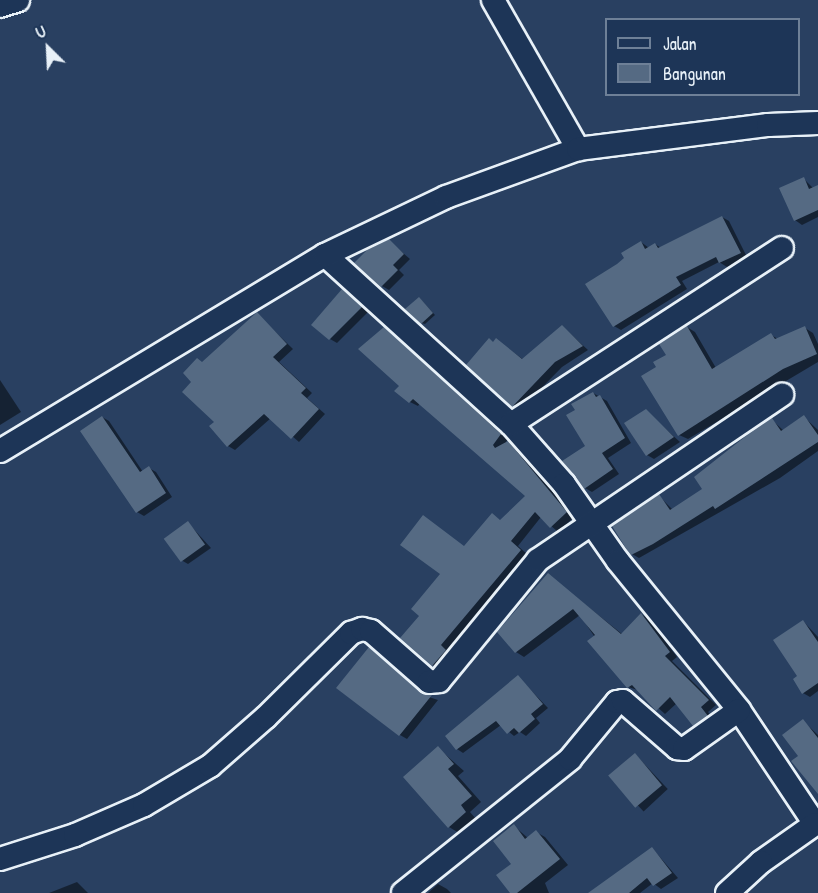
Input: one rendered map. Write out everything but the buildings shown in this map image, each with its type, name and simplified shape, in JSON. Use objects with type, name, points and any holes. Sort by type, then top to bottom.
[{"type":"street","points":[[0,6],[18,0]]},
{"type":"street","points":[[493,0],[578,149]]},
{"type":"street","points":[[0,451],[325,255],[446,197],[578,149],[768,125],[818,123]]},
{"type":"street","points":[[511,424],[782,248]]},
{"type":"street","points":[[325,255],[511,424],[739,710],[817,824],[761,862],[727,893]]},
{"type":"street","points":[[0,859],[75,835],[144,805],[210,766],[266,717],[351,633],[362,628],[371,631],[429,682],[439,681],[538,560],[782,394]]},
{"type":"street","points":[[403,893],[570,759],[617,702],[623,701],[677,748],[684,749],[739,710]]}]
